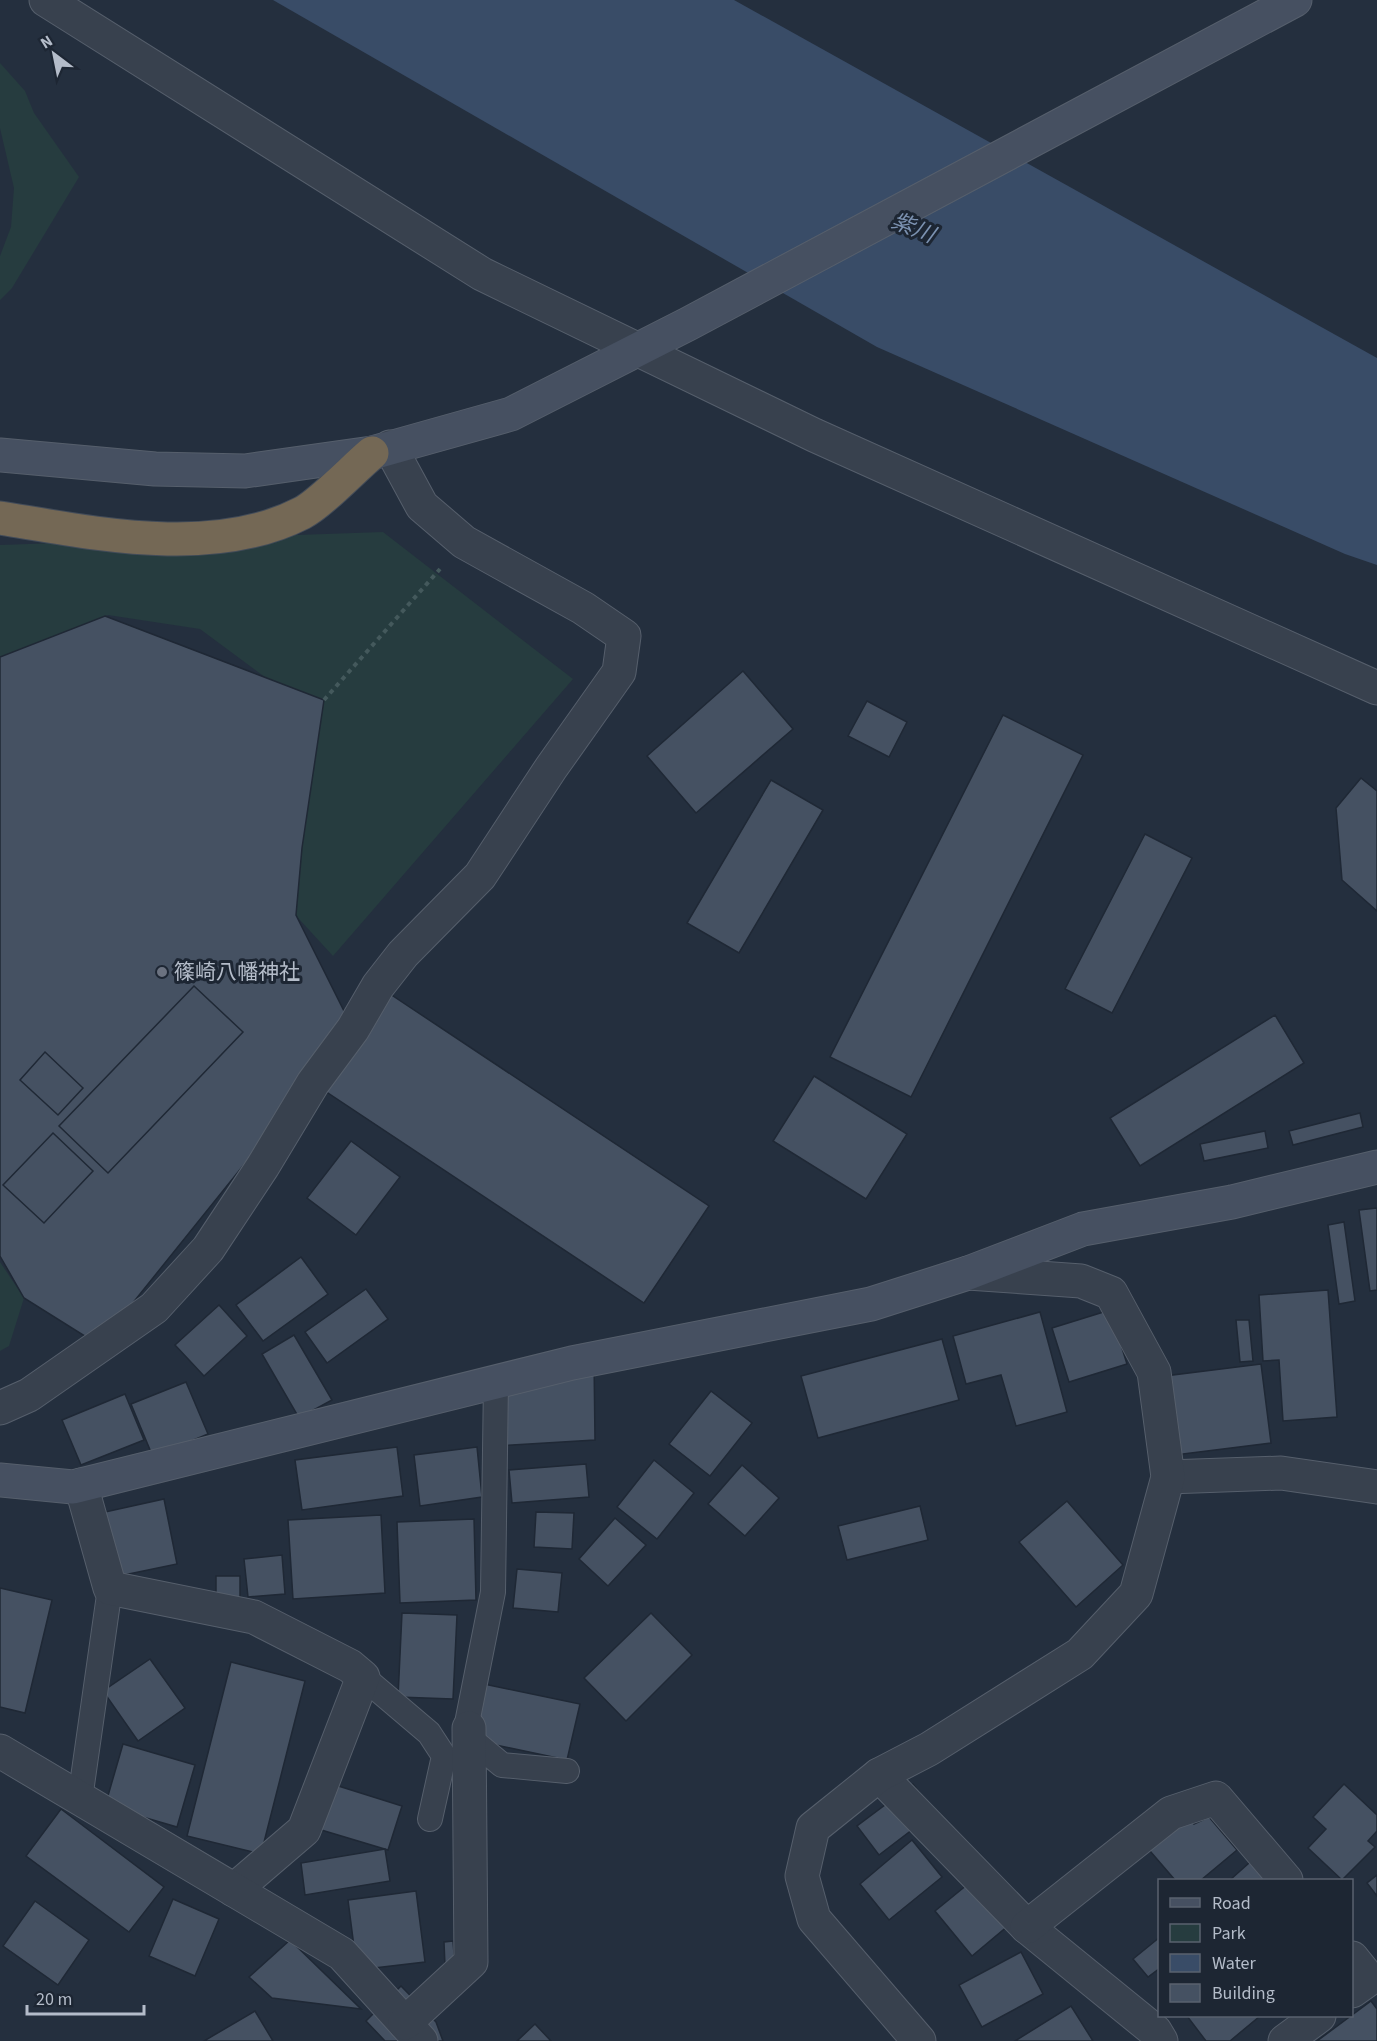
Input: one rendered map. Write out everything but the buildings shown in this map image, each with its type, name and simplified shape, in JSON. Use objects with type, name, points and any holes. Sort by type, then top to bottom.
[{"type":"highway","points":[[0,518],[127,538],[237,536],[303,512],[381,450]]},
{"type":"street","points":[[46,0],[482,274],[639,348],[814,435],[1365,683]]},
{"type":"street","points":[[0,455],[154,469],[245,471],[381,450],[511,414],[688,324],[1295,0]]},
{"type":"street","points":[[0,1408],[29,1395],[154,1308],[208,1249],[263,1166],[313,1083],[354,1029],[378,986],[403,954],[480,876],[551,768],[619,672],[624,636],[583,608],[464,542],[422,506],[381,450]]},
{"type":"street","points":[[0,1480],[73,1487],[572,1363],[871,1304],[968,1273],[1083,1229],[1232,1202],[1377,1167]]},
{"type":"street","points":[[919,2041],[814,1919],[802,1876],[813,1828],[879,1775],[928,1749],[1080,1654],[1136,1594],[1167,1477],[1154,1372],[1111,1293],[1081,1281],[968,1273]]},
{"type":"street","points":[[1167,1477],[1281,1473],[1377,1486]]},
{"type":"street","points":[[81,1485],[110,1588],[254,1617],[350,1666],[363,1677],[304,1830],[234,1890]]},
{"type":"street","points":[[0,1751],[342,1954],[413,2032],[471,1962],[469,1728]]},
{"type":"street","points":[[879,1775],[1027,1928],[1155,2031],[1161,2041]]},
{"type":"street","points":[[1027,1928],[1171,1813],[1216,1798],[1284,1879]]},
{"type":"street","points":[[1353,1959],[1369,1979],[1353,1990]]},
{"type":"street","points":[[1285,2041],[1318,2017]]},
{"type":"lane","points":[[496,1381],[493,1592],[467,1723],[472,1740],[502,1765],[567,1771]]},
{"type":"lane","points":[[80,1799],[110,1588]]},
{"type":"lane","points":[[363,1677],[429,1733],[444,1756],[430,1819]]},
{"type":"path","points":[[324,700],[464,542]]},
{"type":"green space","points":[[0,63],[25,91],[34,113],[79,177],[12,288],[0,300],[0,256],[11,227],[14,188],[0,128]]},
{"type":"green space","points":[[383,532],[573,679],[333,956],[288,907],[296,700],[200,629],[108,615],[0,657],[0,545]]},
{"type":"green space","points":[[0,1262],[24,1298],[9,1346],[0,1351]]},
{"type":"water","name":"紫川","points":[[273,0],[734,0],[1377,358],[1377,565],[1345,554],[877,347]]},
{"type":"place","name":"篠崎八幡神社","points":[[162,972]]}]
